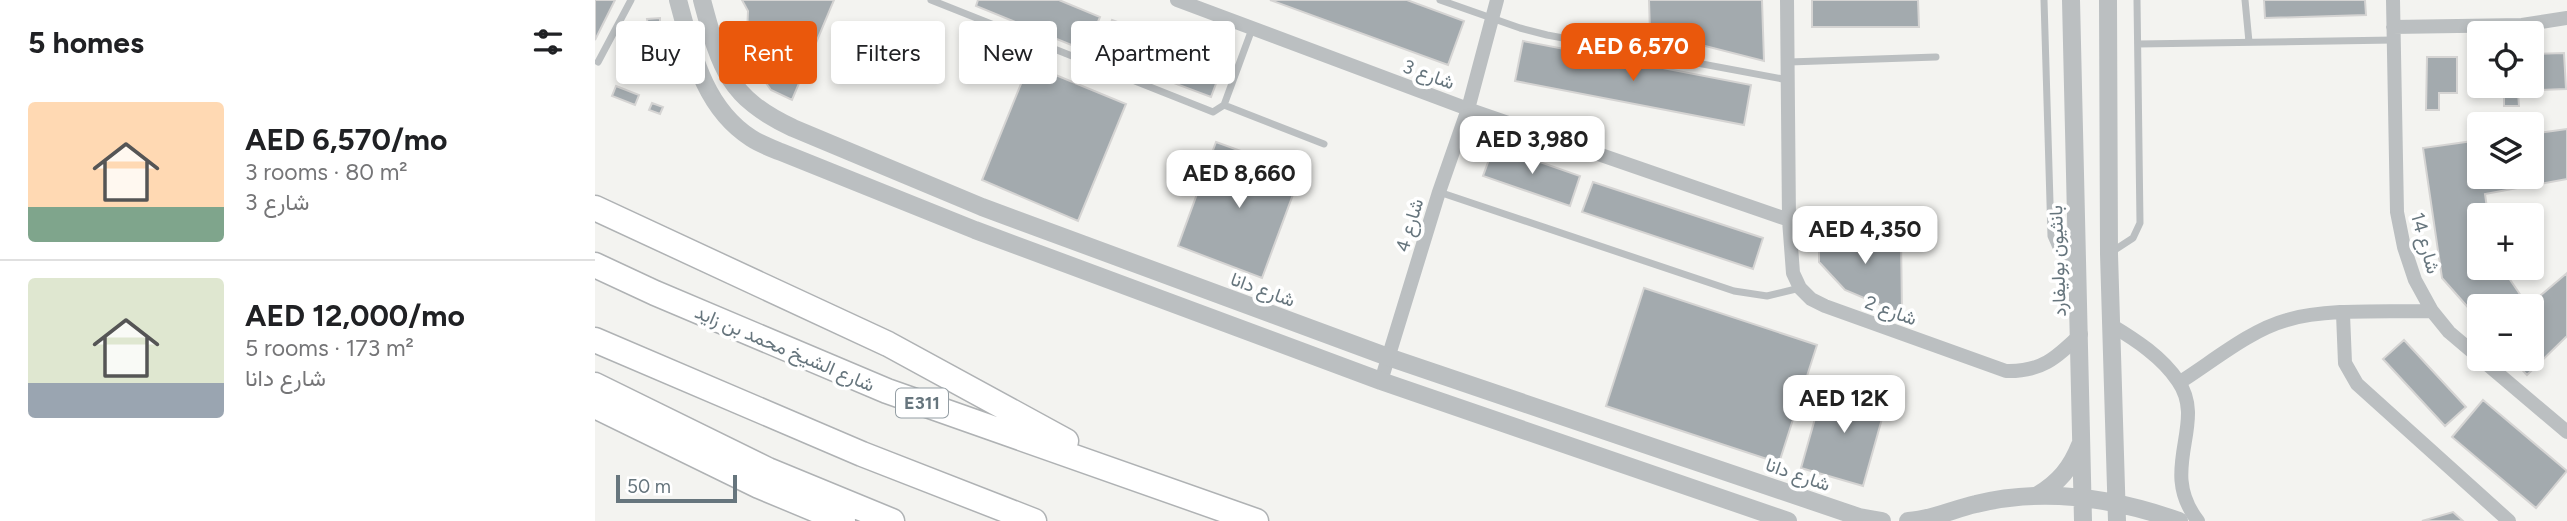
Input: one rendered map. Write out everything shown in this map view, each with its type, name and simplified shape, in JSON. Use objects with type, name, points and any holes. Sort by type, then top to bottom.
[{"type":"highway","points":[[595,208],[888,344],[1127,475]]},
{"type":"highway","name":"شارع الشيخ محمد بن زايد","points":[[595,265],[887,391],[1256,521]]},
{"type":"highway","points":[[595,340],[862,454],[1034,521]]},
{"type":"highway","points":[[595,385],[757,465],[892,521]]},
{"type":"highway","points":[[595,406],[759,486],[843,521]]},
{"type":"street","points":[[678,0],[705,88],[725,115],[751,138],[975,230],[1381,381],[1788,521]]},
{"type":"street","name":"شارع دانا","points":[[702,0],[723,68],[741,94],[765,115],[982,207],[1388,357],[1859,517],[1882,521]]},
{"type":"street","name":"شارع 4","points":[[1381,381],[1439,192],[1468,109],[1497,0]]},
{"type":"street","points":[[1787,0],[1789,220],[1793,273],[1800,288]]},
{"type":"street","name":"بانثيون بوليفارد","points":[[2071,0],[2081,334],[2083,521]]},
{"type":"street","points":[[2108,0],[2109,254],[2117,521]]},
{"type":"street","name":"شارع 14","points":[[2393,0],[2397,212],[2403,247],[2415,280],[2432,312],[2466,349],[2567,432]]},
{"type":"street","name":"شارع 3","points":[[1183,1],[1468,109],[1789,220]]},
{"type":"street","points":[[2393,33],[2522,26],[2567,18]]},
{"type":"street","name":"شارع 2","points":[[1800,288],[1811,299],[1825,306],[2006,371],[2022,372],[2038,368],[2052,361],[2081,334]]},
{"type":"street","points":[[2180,382],[2270,326],[2302,316],[2432,312]]},
{"type":"street","points":[[2343,314],[2345,363],[2357,384],[2509,521]]},
{"type":"street","points":[[2112,326],[2149,350],[2180,382],[2188,412],[2181,485],[2187,505],[2198,521]]},
{"type":"street","points":[[2038,495],[2053,486],[2066,473],[2081,442]]},
{"type":"street","points":[[1908,521],[1944,514],[1974,504],[2038,495],[2117,502],[2179,521]]},
{"type":"lane","points":[[597,62],[631,0]]},
{"type":"lane","points":[[931,0],[1207,111],[1224,105],[1252,29]]},
{"type":"lane","points":[[1440,0],[1547,35],[1788,80]]},
{"type":"lane","points":[[2044,0],[2051,236],[2058,252],[2078,264]]},
{"type":"lane","points":[[2109,254],[2133,238],[2140,223],[2137,0]]},
{"type":"lane","points":[[2245,0],[2249,41]]},
{"type":"lane","points":[[2138,44],[2393,33]]},
{"type":"lane","points":[[1789,62],[1936,57]]},
{"type":"lane","points":[[1224,105],[1324,144]]},
{"type":"lane","points":[[1439,192],[1734,291],[1767,296],[1800,288]]},
{"type":"building","points":[[595,0],[615,0],[595,40]]},
{"type":"building","points":[[742,0],[834,0],[817,40],[817,21],[748,21],[748,11]]},
{"type":"building","points":[[978,0],[1059,0],[1100,17],[1098,21],[1071,21],[1071,45],[1057,39],[1057,21],[1013,21],[976,6]]},
{"type":"building","points":[[1270,0],[1407,0],[1464,21],[1448,65]]},
{"type":"building","points":[[1649,0],[1762,0],[1764,61],[1650,32]]},
{"type":"building","points":[[1812,0],[1918,0],[1919,27],[1812,27]]},
{"type":"building","points":[[2264,0],[2365,0],[2366,15],[2265,18]]},
{"type":"building","points":[[660,18],[660,21],[647,21]]},
{"type":"building","points":[[1523,41],[1751,85],[1744,125],[1515,81]]},
{"type":"building","points":[[2564,53],[2566,89],[2544,90],[2544,54]]},
{"type":"building","points":[[2427,57],[2457,57],[2457,93],[2439,93],[2439,110],[2426,110]]},
{"type":"building","points":[[1057,76],[1071,81],[1071,84],[1078,84],[1126,104],[1078,221],[982,180],[1021,84],[1057,84]]},
{"type":"building","points":[[767,84],[799,84],[792,100],[771,90]]},
{"type":"building","points":[[1176,84],[1216,84],[1211,97]]},
{"type":"building","points":[[616,86],[639,95],[635,105],[612,96]]},
{"type":"building","points":[[2504,98],[2518,98],[2519,106],[2504,106]]},
{"type":"building","points":[[652,103],[663,107],[660,114],[649,110]]},
{"type":"building","points":[[2567,129],[2567,179],[2544,183],[2544,132]]},
{"type":"building","points":[[1216,142],[1301,173],[1262,278],[1178,246]]},
{"type":"building","points":[[2467,142],[2467,189],[2512,189],[2485,194],[2486,203],[2467,203],[2467,280],[2510,280],[2520,294],[2467,294],[2467,306],[2442,278],[2423,148]]},
{"type":"building","points":[[1494,146],[1580,176],[1570,206],[1483,176]]},
{"type":"building","points":[[1593,182],[1763,238],[1753,269],[1582,212]]},
{"type":"building","points":[[1819,233],[1901,235],[1902,314],[1845,290],[1819,262]]},
{"type":"building","points":[[2567,273],[2567,336],[2544,358],[2544,294]]},
{"type":"building","points":[[1644,288],[1817,345],[1779,463],[1606,406]]},
{"type":"building","points":[[2404,340],[2466,407],[2445,426],[2383,359]]},
{"type":"building","points":[[1825,383],[1887,401],[1863,486],[1801,468]]},
{"type":"building","points":[[2483,400],[2567,471],[2536,508],[2452,437]]},
{"type":"building","points":[[2453,512],[2463,521],[2422,521]]}]
